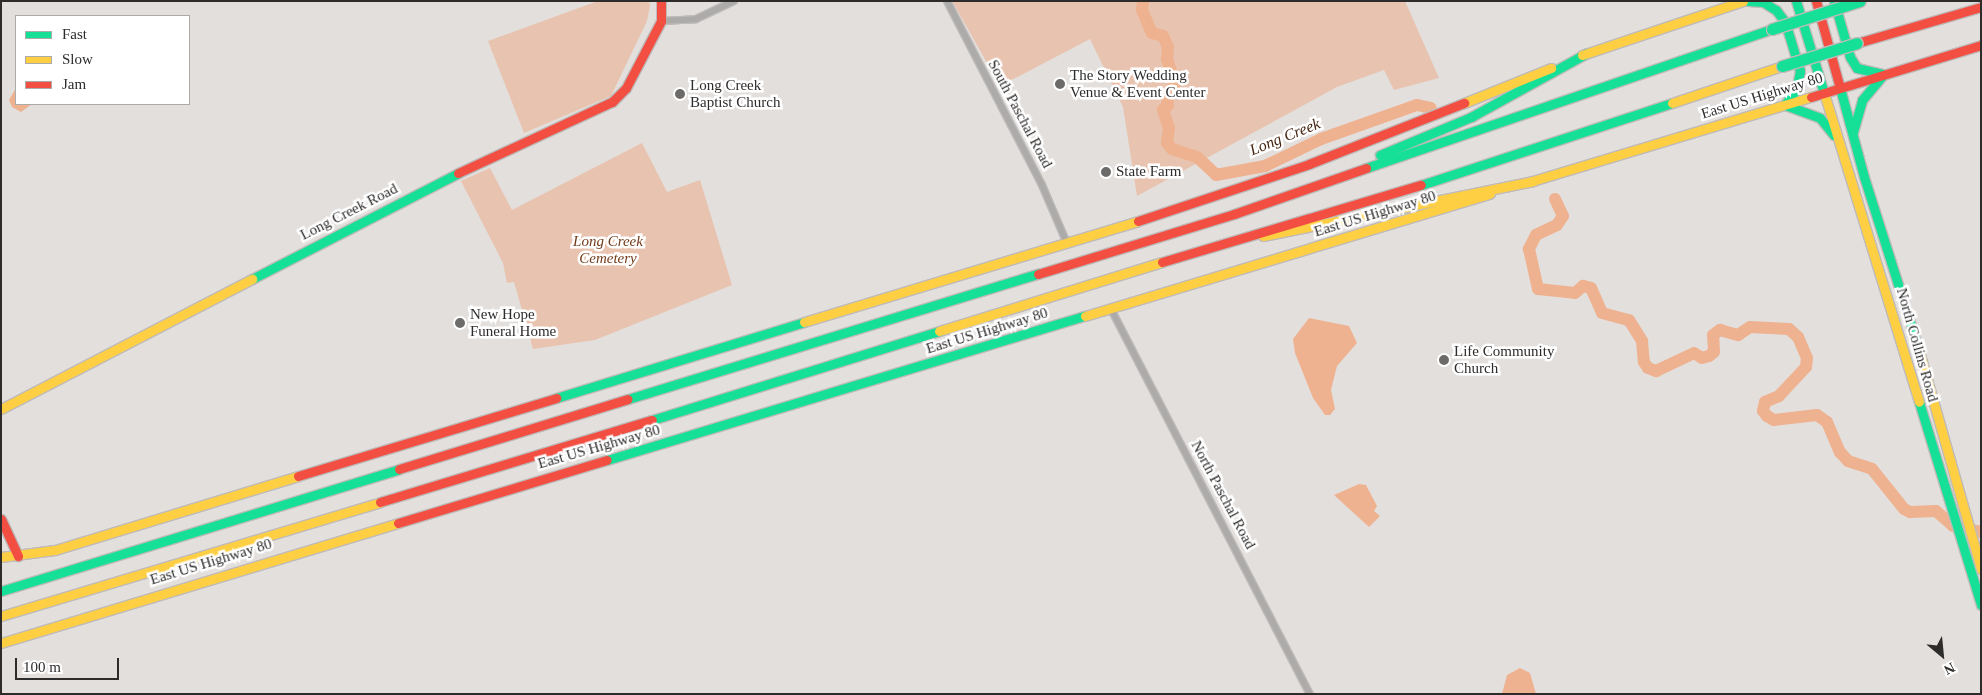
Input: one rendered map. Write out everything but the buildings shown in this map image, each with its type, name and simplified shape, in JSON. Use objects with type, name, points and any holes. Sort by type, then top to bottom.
[{"type":"main road","name":"Long Creek Road","points":[[1,409],[479,162],[612,102],[626,88],[661,21],[661,1]]},
{"type":"main road","points":[[1,558],[55,550],[421,441],[1066,241],[1205,200],[1309,164],[1587,53],[1743,1]]},
{"type":"main road","points":[[1748,1],[1763,2],[1776,10],[1785,22],[1800,71],[1796,90],[1785,105],[1820,118],[1839,141]]},
{"type":"main road","name":"North Collins Road","points":[[1796,1],[1907,362],[1958,538],[1977,571]]},
{"type":"main road","name":"North Collins Road","points":[[1816,1],[1853,133],[1921,359],[1976,555],[1981,605]]},
{"type":"main road","points":[[1834,1],[1850,57],[1857,68],[1884,74],[1862,100],[1853,133]]},
{"type":"main road","points":[[1,591],[1234,214],[1772,29],[1860,1]]},
{"type":"main road","points":[[1,616],[1433,182],[1782,66],[1981,7]]},
{"type":"main road","name":"East US Highway 80","points":[[1,643],[267,560],[1111,309],[1981,45]]},
{"type":"main road","points":[[1234,214],[1472,117],[1587,53]]},
{"type":"main road","points":[[1242,239],[1287,234],[1533,181]]},
{"type":"main road","points":[[1907,362],[1921,359]]},
{"type":"main road","points":[[1,520],[18,556]]},
{"type":"street","points":[[661,21],[696,20],[734,1]]},
{"type":"street","name":"South Paschal Road","points":[[947,1],[1042,185],[1066,241]]},
{"type":"street","name":"North Paschal Road","points":[[1111,309],[1310,694]]},
{"type":"green space","points":[[598,1],[649,1],[650,6],[647,21],[611,96],[524,133],[488,41]]},
{"type":"green space","points":[[952,1],[1405,1],[1439,78],[1394,90],[1384,70],[1337,87],[1137,196],[1123,107],[1090,39],[1000,86]]},
{"type":"green space","name":"Long Creek Cemetery","points":[[642,143],[667,192],[700,180],[732,285],[595,340],[533,349],[514,282],[507,283],[503,263],[461,181],[490,168],[512,210]]},
{"type":"shaded area","points":[[15,90],[15,105],[31,105],[21,112],[12,107],[9,100]]},
{"type":"shaded area","points":[[1309,318],[1349,326],[1357,343],[1337,366],[1331,390],[1335,409],[1330,415],[1325,415],[1313,398],[1295,353],[1293,339]]},
{"type":"shaded area","points":[[1359,484],[1366,485],[1377,506],[1374,511],[1380,516],[1369,527],[1334,495]]},
{"type":"shaded area","points":[[1520,668],[1530,673],[1536,694],[1502,694],[1507,675]]},
{"type":"waterway","name":"Long Creek","points":[[1143,1],[1142,10],[1152,33],[1163,36],[1168,47],[1167,59],[1175,84],[1167,95],[1168,105],[1163,110],[1169,128],[1167,143],[1172,149],[1197,157],[1216,175],[1265,166],[1321,139],[1417,105],[1431,108]]},
{"type":"waterway","name":"Long Creek","points":[[1555,199],[1563,216],[1557,225],[1536,235],[1529,249],[1538,289],[1575,293],[1583,286],[1591,288],[1602,313],[1629,320],[1642,341],[1644,362],[1648,368],[1656,371],[1694,353],[1702,358],[1709,356],[1714,352],[1713,335],[1720,330],[1738,335],[1750,327],[1789,329],[1798,337],[1807,358],[1806,367],[1779,396],[1765,402],[1763,411],[1767,416],[1774,420],[1817,415],[1827,422],[1840,452],[1848,461],[1872,469],[1904,509],[1910,512],[1936,511],[1953,526],[1981,532]]},
{"type":"traffic: fast","points":[[1748,1],[1763,2],[1776,10],[1785,22],[1800,71],[1796,90],[1785,104]]},
{"type":"traffic: fast","points":[[1796,1],[1824,93]]},
{"type":"traffic: fast","points":[[1834,1],[1850,57],[1857,68],[1882,74]]},
{"type":"traffic: fast","points":[[1772,29],[1860,1]]},
{"type":"traffic: fast","points":[[1366,168],[1772,29]]},
{"type":"traffic: fast","points":[[1782,66],[1857,43]]},
{"type":"traffic: fast","points":[[1380,155],[1471,117],[1587,53]]},
{"type":"traffic: fast","points":[[1853,132],[1862,100],[1882,76]]},
{"type":"traffic: fast","points":[[1840,88],[1864,177],[1917,344]]},
{"type":"traffic: fast","points":[[1421,185],[1672,103]]},
{"type":"traffic: fast","points":[[1785,105],[1820,118],[1834,135]]},
{"type":"traffic: fast","points":[[252,279],[458,173]]},
{"type":"traffic: fast","points":[[628,399],[1038,274]]},
{"type":"traffic: fast","points":[[607,460],[1085,316]]},
{"type":"traffic: fast","points":[[556,398],[804,322]]},
{"type":"traffic: fast","points":[[652,420],[939,331]]},
{"type":"traffic: fast","points":[[1919,402],[1981,605]]},
{"type":"traffic: fast","points":[[1,591],[399,469]]},
{"type":"traffic: slow","points":[[1582,55],[1743,1]]},
{"type":"traffic: slow","points":[[1672,103],[1782,66]]},
{"type":"traffic: slow","points":[[1464,103],[1551,68]]},
{"type":"traffic: slow","points":[[1824,93],[1919,402]]},
{"type":"traffic: slow","points":[[1529,182],[1811,97]]},
{"type":"traffic: slow","points":[[1263,236],[1533,181]]},
{"type":"traffic: slow","points":[[1085,316],[1490,194]]},
{"type":"traffic: slow","points":[[804,322],[1138,221]]},
{"type":"traffic: slow","points":[[939,331],[1162,262]]},
{"type":"traffic: slow","points":[[1,409],[252,279]]},
{"type":"traffic: slow","points":[[1917,344],[1981,569]]},
{"type":"traffic: slow","points":[[1,557],[55,550],[298,476]]},
{"type":"traffic: slow","points":[[1,616],[380,502]]},
{"type":"traffic: slow","points":[[1,643],[398,523]]},
{"type":"traffic: jam","points":[[458,173],[612,102],[626,88],[661,21],[661,1]]},
{"type":"traffic: jam","points":[[1816,1],[1840,88]]},
{"type":"traffic: jam","points":[[1857,43],[1981,7]]},
{"type":"traffic: jam","points":[[1811,97],[1981,45]]},
{"type":"traffic: jam","points":[[1138,221],[1309,164],[1464,103]]},
{"type":"traffic: jam","points":[[1038,274],[1234,214],[1366,168]]},
{"type":"traffic: jam","points":[[1162,262],[1421,185]]},
{"type":"traffic: jam","points":[[298,476],[556,398]]},
{"type":"traffic: jam","points":[[399,469],[628,399]]},
{"type":"traffic: jam","points":[[380,502],[652,420]]},
{"type":"traffic: jam","points":[[398,523],[607,460]]},
{"type":"traffic: jam","points":[[1,519],[18,556]]},
{"type":"place","name":"The Story Wedding Venue & Event Center","points":[[1060,84]]},
{"type":"place","name":"Long Creek Baptist Church","points":[[680,94]]},
{"type":"place","name":"State Farm","points":[[1106,172]]},
{"type":"place","name":"New Hope Funeral Home","points":[[460,323]]},
{"type":"place","name":"Life Community Church","points":[[1444,360]]}]
